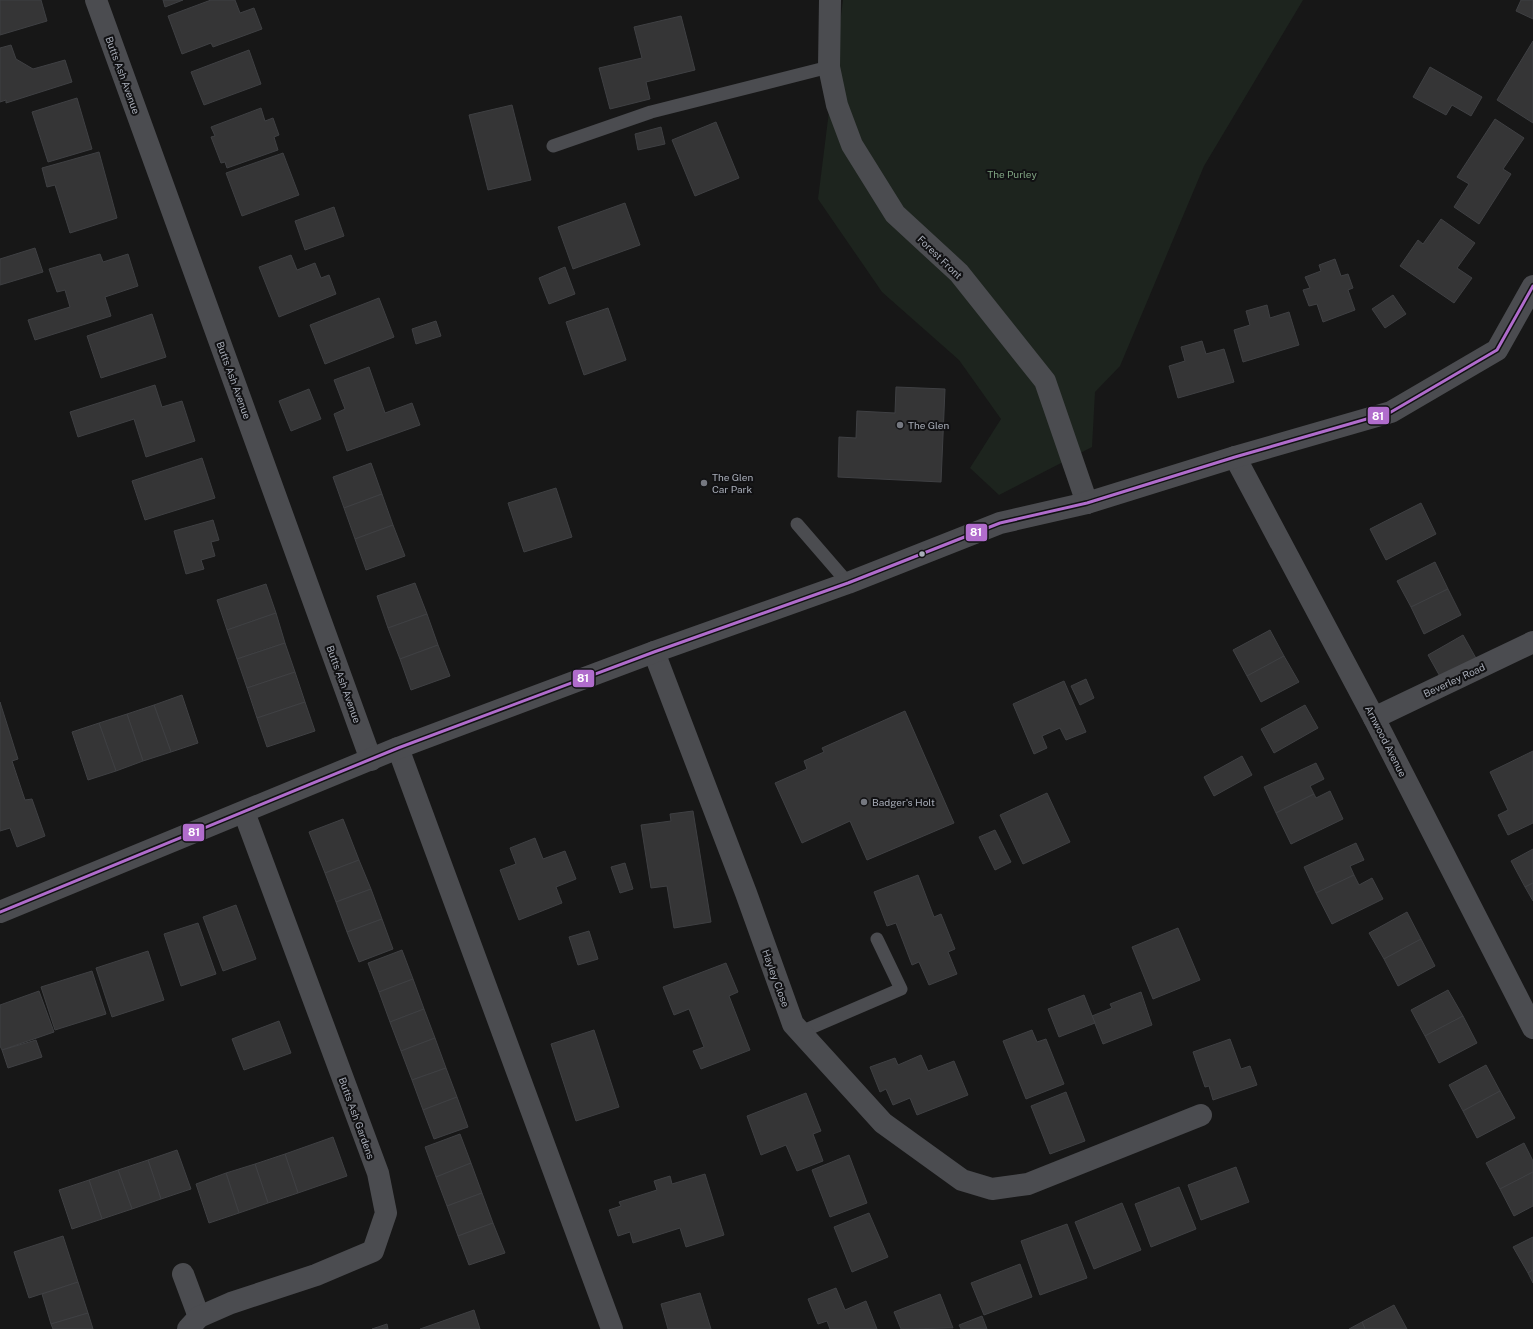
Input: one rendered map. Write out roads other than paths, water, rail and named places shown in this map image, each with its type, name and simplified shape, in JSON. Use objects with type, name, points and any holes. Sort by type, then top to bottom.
[{"type":"street","name":"Butts Ash Avenue","points":[[96,0],[371,760]]},
{"type":"street","name":"Forest Front","points":[[830,0],[829,67],[837,105],[852,145],[895,214],[959,273],[1045,380],[1087,503]]},
{"type":"street","points":[[0,912],[398,748],[654,652],[848,583],[1000,523],[1087,503],[1235,457],[1391,412],[1497,350],[1533,286]]},
{"type":"street","name":"Arnwood Avenue","points":[[1235,457],[1374,718],[1533,1028]]},
{"type":"street","name":"Beverley Road","points":[[1374,718],[1533,642]]},
{"type":"street","name":"Hayley Close","points":[[654,652],[746,893],[793,1024],[883,1123],[962,1180],[992,1190],[1028,1184],[1201,1115]]},
{"type":"street","points":[[398,748],[612,1329]]},
{"type":"street","name":"Butts Ash Gardens","points":[[183,1274],[194,1323],[231,1303],[316,1275],[373,1251],[386,1213],[378,1173],[244,812]]},
{"type":"lane","points":[[553,146],[652,112],[829,67]]},
{"type":"lane","points":[[797,524],[848,583]]},
{"type":"lane","points":[[801,1032],[900,989],[877,939]]},
{"type":"place","name":"The Glen","points":[[900,425]]},
{"type":"place","name":"The Glen Car Park","points":[[704,483]]},
{"type":"place","name":"Badger's Holt","points":[[864,802]]},
{"type":"park label","name":"The Purley","points":[[1012,174]]}]
